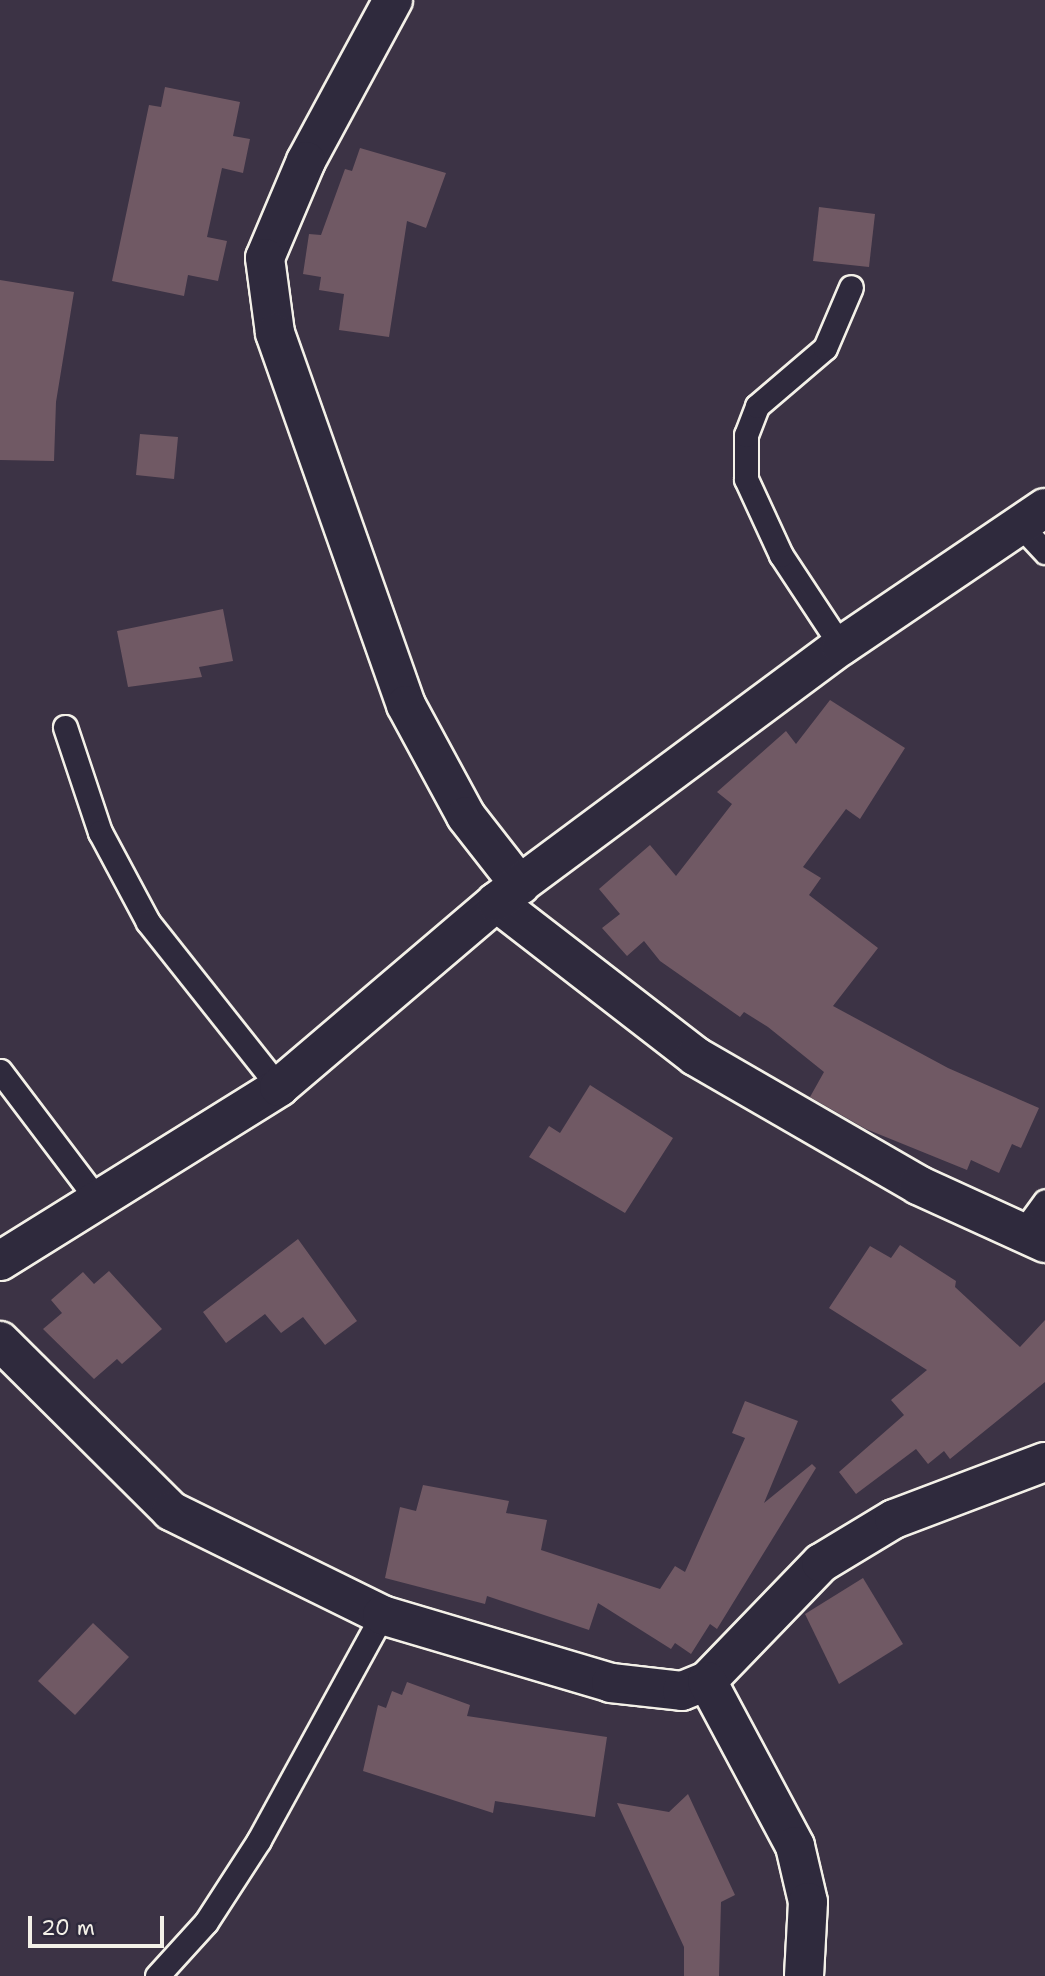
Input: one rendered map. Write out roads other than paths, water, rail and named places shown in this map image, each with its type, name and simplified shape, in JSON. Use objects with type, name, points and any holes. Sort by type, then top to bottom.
[{"type":"street","points":[[393,0],[306,161],[265,258],[275,333],[406,705],[508,894],[695,1056],[918,1185],[1034,1238]]},
{"type":"street","points":[[0,1261],[99,1202],[279,1087],[508,894],[841,646],[1036,528]]},
{"type":"street","points":[[0,1341],[171,1511],[382,1615],[611,1683],[682,1691],[707,1681],[821,1563],[894,1519],[1045,1462]]},
{"type":"street","points":[[707,1681],[795,1846],[808,1902],[804,1976]]},
{"type":"lane","points":[[841,646],[781,555],[746,478],[746,435],[757,407],[825,348],[851,287]]},
{"type":"lane","points":[[65,727],[100,832],[148,922],[279,1087]]},
{"type":"lane","points":[[0,1071],[99,1202]]},
{"type":"lane","points":[[1034,1238],[1045,1201]]},
{"type":"lane","points":[[157,1976],[206,1922],[259,1840],[382,1615]]}]
